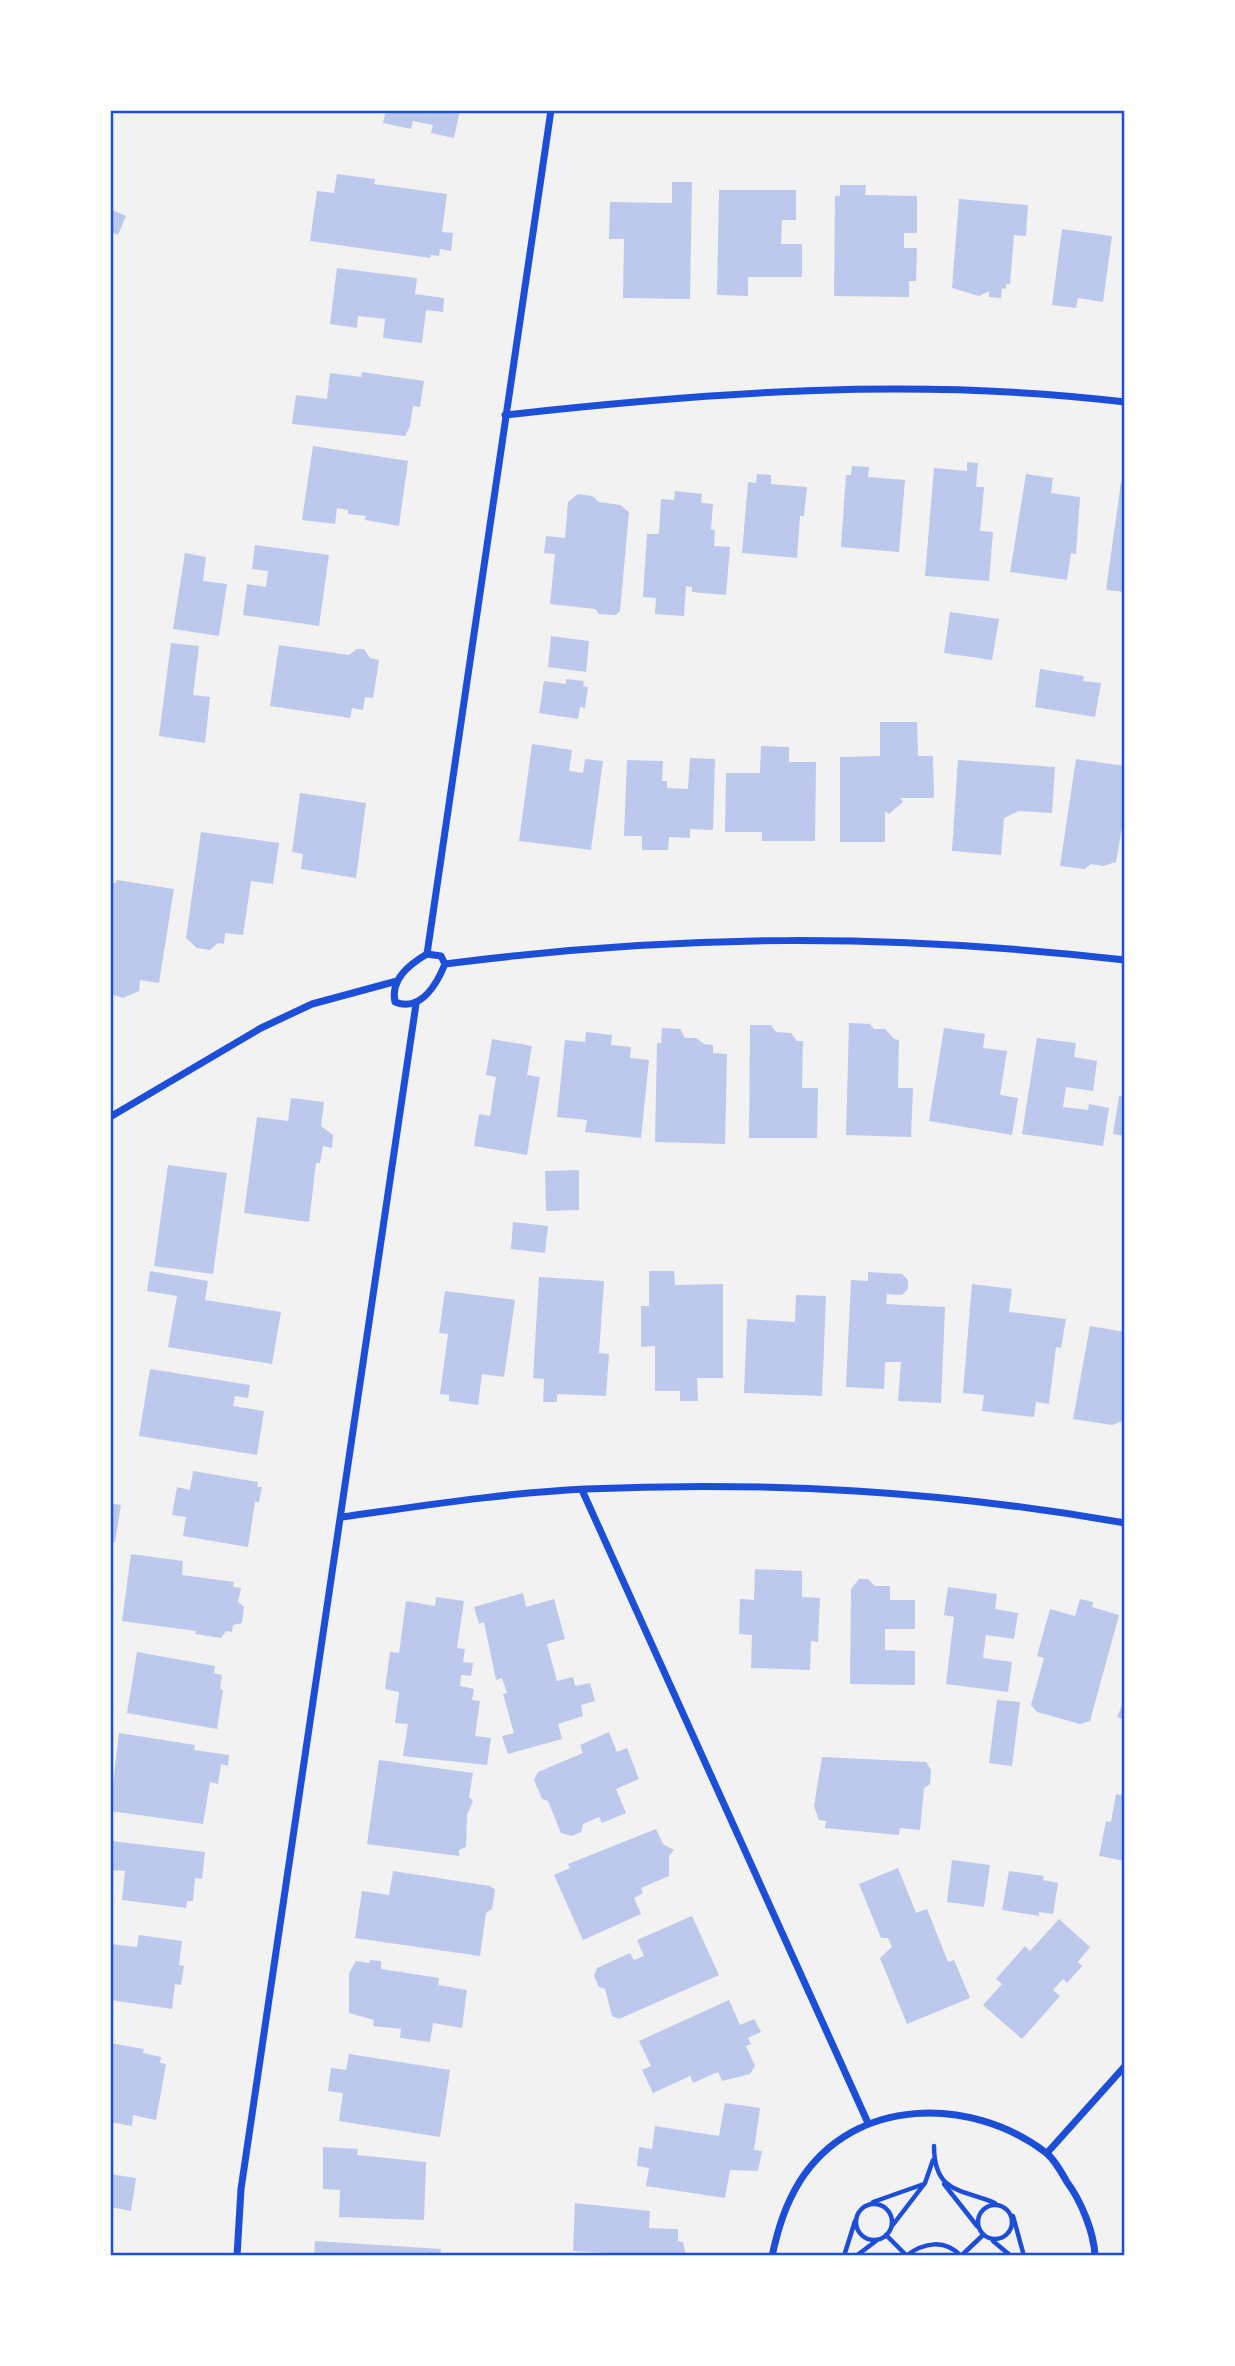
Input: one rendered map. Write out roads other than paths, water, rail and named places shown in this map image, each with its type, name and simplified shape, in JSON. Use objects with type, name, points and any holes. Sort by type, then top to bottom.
[{"type":"street","points":[[110,1117],[261,1028],[312,1004],[397,981],[427,954],[551,110]]},
{"type":"street","points":[[505,415],[737,393],[855,389],[971,391],[1125,402]]},
{"type":"street","points":[[444,964],[548,950],[666,942],[777,939],[901,940],[1017,948],[1125,960]]},
{"type":"street","points":[[237,2256],[240,2189],[342,1517],[416,1004],[430,990],[444,964],[441,956],[427,954]]},
{"type":"street","points":[[397,981],[393,992],[395,1002],[404,1005],[416,1004]]},
{"type":"street","points":[[342,1517],[460,1501],[582,1490],[820,1487],[932,1495],[1125,1523]]},
{"type":"street","points":[[582,1490],[867,2123]]},
{"type":"street","points":[[1047,2153],[1125,2066]]},
{"type":"street","points":[[772,2256],[781,2219],[801,2180],[830,2148],[867,2123],[909,2113],[955,2112],[995,2123],[1047,2153],[1076,2194],[1094,2245],[1095,2256]]}]
